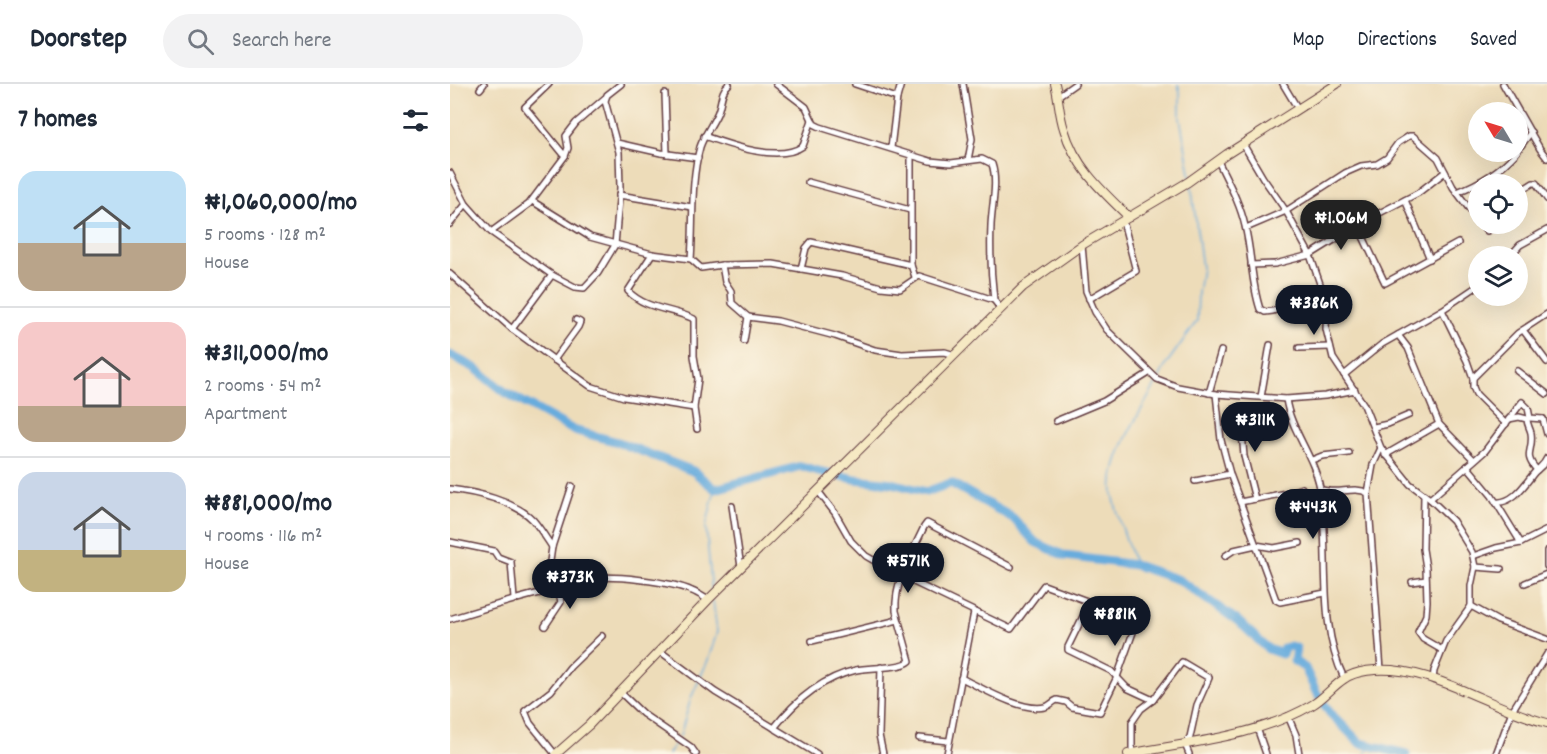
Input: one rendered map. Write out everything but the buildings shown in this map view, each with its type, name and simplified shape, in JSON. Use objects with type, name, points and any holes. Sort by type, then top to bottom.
[{"type":"main road","points":[[1055,84],[1065,131],[1081,165],[1126,219]]},
{"type":"main road","points":[[556,754],[661,652],[711,598],[1000,308],[1032,279],[1082,245],[1191,181],[1243,144],[1337,84]]},
{"type":"main road","points":[[1130,754],[1233,735],[1257,728],[1288,716],[1320,699],[1352,674],[1381,670],[1412,673],[1479,695],[1512,711],[1547,723]]},
{"type":"street","points":[[549,84],[525,107],[564,156]]},
{"type":"street","points":[[491,232],[532,201],[564,156],[568,148],[566,136],[576,123],[621,84]]},
{"type":"street","points":[[691,259],[692,207],[698,158],[704,136],[718,112],[724,89],[729,84]]},
{"type":"street","points":[[776,84],[806,108],[814,124],[836,133],[911,156],[951,163],[968,160],[989,161],[993,167],[994,198],[991,225],[992,280],[994,300],[1000,308]]},
{"type":"street","points":[[855,84],[897,98]]},
{"type":"street","points":[[891,148],[901,84]]},
{"type":"street","points":[[963,84],[972,139],[968,160]]},
{"type":"street","points":[[1058,96],[1076,84]]},
{"type":"street","points":[[1283,84],[1298,110]]},
{"type":"street","points":[[1503,84],[1547,158]]},
{"type":"street","points":[[665,94],[667,154]]},
{"type":"street","points":[[450,173],[466,204],[491,232],[574,288],[584,288],[598,273],[615,245],[620,162],[605,98]]},
{"type":"street","points":[[704,136],[740,148],[784,153],[803,146],[812,120]]},
{"type":"street","points":[[1528,136],[1531,132]]},
{"type":"street","points":[[1246,228],[1286,211],[1345,173],[1361,166],[1377,165],[1387,158],[1398,143],[1409,136],[1413,136],[1438,158],[1468,207]]},
{"type":"street","points":[[617,143],[698,158]]},
{"type":"street","points":[[1243,144],[1311,255],[1327,303],[1326,329],[1336,364],[1355,390],[1374,427],[1381,448],[1410,484],[1453,521],[1473,556],[1475,567],[1471,586],[1471,606],[1442,650],[1433,680]]},
{"type":"street","points":[[911,156],[911,265],[915,277]]},
{"type":"street","points":[[1218,161],[1234,194],[1246,228],[1260,309],[1265,312],[1324,293]]},
{"type":"street","points":[[1457,192],[1477,185],[1506,162]]},
{"type":"street","points":[[1251,266],[1275,264],[1311,255],[1418,193],[1445,172]]},
{"type":"street","points":[[808,182],[910,210]]},
{"type":"street","points":[[1528,185],[1536,183],[1545,190],[1547,199]]},
{"type":"street","points":[[619,195],[692,207]]},
{"type":"street","points":[[1405,200],[1430,258]]},
{"type":"street","points":[[532,201],[590,237],[652,254],[691,259],[701,268],[722,265],[773,264],[900,289],[919,276],[994,300]]},
{"type":"street","points":[[450,224],[466,204]]},
{"type":"street","points":[[1089,299],[1136,271],[1126,219]]},
{"type":"street","points":[[1358,226],[1385,283],[1458,243]]},
{"type":"street","points":[[1519,246],[1547,230]]},
{"type":"street","points":[[801,269],[806,248],[811,242],[911,265]]},
{"type":"street","points":[[1082,245],[1085,284],[1095,312],[1107,330],[1153,376],[1178,387],[1213,393],[1286,399],[1325,396],[1355,390]]},
{"type":"street","points":[[652,254],[628,291],[656,308],[694,319],[694,356],[698,379],[694,408],[697,429]]},
{"type":"street","points":[[722,265],[725,282],[731,291],[732,303],[748,317],[778,321],[891,354],[945,352],[955,355]]},
{"type":"street","points":[[450,274],[512,329],[590,386],[641,401],[694,408]]},
{"type":"street","points":[[512,329],[552,274]]},
{"type":"street","points":[[1344,375],[1382,344],[1468,292]]},
{"type":"street","points":[[1442,310],[1473,378],[1476,394],[1508,422]]},
{"type":"street","points":[[1473,378],[1504,346],[1547,314]]},
{"type":"street","points":[[744,341],[748,317]]},
{"type":"street","points":[[554,360],[578,327],[580,322],[576,320]]},
{"type":"street","points":[[1523,330],[1547,362]]},
{"type":"street","points":[[1398,335],[1408,348],[1439,424],[1474,460]]},
{"type":"street","points":[[1261,397],[1270,345]]},
{"type":"street","points":[[1299,348],[1330,347]]},
{"type":"street","points":[[1221,351],[1213,393],[1221,440],[1230,474],[1276,600],[1280,602],[1325,593]]},
{"type":"street","points":[[1517,371],[1547,394]]},
{"type":"street","points":[[1056,421],[1104,401],[1153,376]]},
{"type":"street","points":[[1286,399],[1295,425],[1312,460],[1320,489],[1329,628],[1344,678]]},
{"type":"street","points":[[1442,650],[1423,639],[1418,632],[1426,615],[1423,527],[1427,497],[1485,450],[1522,402],[1528,408],[1530,418],[1545,417],[1547,434]]},
{"type":"street","points":[[1240,408],[1244,456],[1255,499]]},
{"type":"street","points":[[1374,427],[1408,415]]},
{"type":"street","points":[[1508,422],[1519,417],[1527,420],[1531,433],[1528,458],[1537,470]]},
{"type":"street","points":[[1385,455],[1439,424]]},
{"type":"street","points":[[1381,448],[1373,465],[1368,493],[1381,670]]},
{"type":"street","points":[[1312,460],[1322,456],[1349,453]]},
{"type":"street","points":[[1496,502],[1509,500],[1537,470],[1546,466],[1547,458]]},
{"type":"street","points":[[1467,466],[1496,502],[1521,543]]},
{"type":"street","points":[[1195,481],[1230,474]]},
{"type":"street","points":[[546,590],[552,546],[572,486]]},
{"type":"street","points":[[1240,502],[1286,494],[1302,488]]},
{"type":"street","points":[[450,489],[487,497],[518,510],[532,519],[552,546]]},
{"type":"street","points":[[1320,489],[1329,493],[1358,489],[1368,493]]},
{"type":"street","points":[[818,491],[835,513],[851,541],[871,559],[1011,629],[1044,585],[1087,601],[1088,606],[1068,650],[1094,662],[1117,677],[1127,688],[1153,700]]},
{"type":"street","points":[[732,506],[741,568]]},
{"type":"street","points":[[774,728],[800,698],[820,685],[854,670],[902,665],[910,661],[895,603],[901,576],[927,524],[1011,567]]},
{"type":"street","points":[[1473,556],[1521,543],[1547,530]]},
{"type":"street","points":[[450,542],[494,551],[498,557],[511,562],[514,598]]},
{"type":"street","points":[[1225,556],[1234,550],[1256,545],[1274,548],[1300,543]]},
{"type":"street","points":[[1547,551],[1547,566]]},
{"type":"street","points":[[1475,567],[1501,569]]},
{"type":"street","points":[[1525,582],[1547,574]]},
{"type":"street","points":[[450,619],[514,598],[558,589],[588,579],[615,577],[681,587],[711,598]]},
{"type":"street","points":[[1412,582],[1426,580]]},
{"type":"street","points":[[545,626],[561,602],[558,589]]},
{"type":"street","points":[[1471,606],[1498,621],[1547,639]]},
{"type":"street","points":[[947,754],[974,612]]},
{"type":"street","points":[[812,641],[898,620]]},
{"type":"street","points":[[961,678],[1010,701],[1027,706],[1044,708],[1057,700],[1066,702],[1072,707],[1100,712],[1117,677],[1136,624]]},
{"type":"street","points":[[556,754],[530,723],[525,711],[551,691],[570,666],[602,636]]},
{"type":"street","points":[[661,652],[704,684],[818,754]]},
{"type":"street","points":[[1497,754],[1512,711],[1544,666],[1547,654]]},
{"type":"street","points":[[1130,754],[1132,722],[1141,709],[1153,700],[1182,662],[1209,678],[1197,705],[1190,737],[1185,744],[1189,754]]},
{"type":"street","points":[[881,667],[879,735],[883,754]]},
{"type":"street","points":[[620,692],[643,714],[691,747],[696,754]]},
{"type":"street","points":[[1288,716],[1296,735],[1299,754]]},
{"type":"street","points":[[1257,728],[1266,754]]},
{"type":"street","points":[[919,738],[948,741]]},
{"type":"waterway","points":[[1178,84],[1180,118],[1191,178]]},
{"type":"waterway","points":[[1159,378],[1197,321],[1202,268],[1191,183]]},
{"type":"waterway","points":[[450,355],[475,368],[505,392],[573,430],[618,442],[693,471],[715,489],[801,466],[855,479],[892,483],[926,492],[951,483],[1013,518],[1035,542],[1065,556],[1135,565],[1179,580],[1238,621],[1268,649],[1282,654],[1284,648],[1290,646],[1296,648],[1294,661],[1305,668],[1316,692],[1330,713],[1360,743],[1406,754]]},
{"type":"waterway","points":[[1135,565],[1117,510],[1113,479],[1127,436],[1157,382]]},
{"type":"waterway","points":[[712,593],[706,527],[715,489]]},
{"type":"waterway","points":[[680,736],[691,698],[708,660],[717,632],[713,601]]},
{"type":"waterway","points":[[668,754],[677,740]]},
{"type":"waterway","points":[[1365,754],[1370,745]]}]
